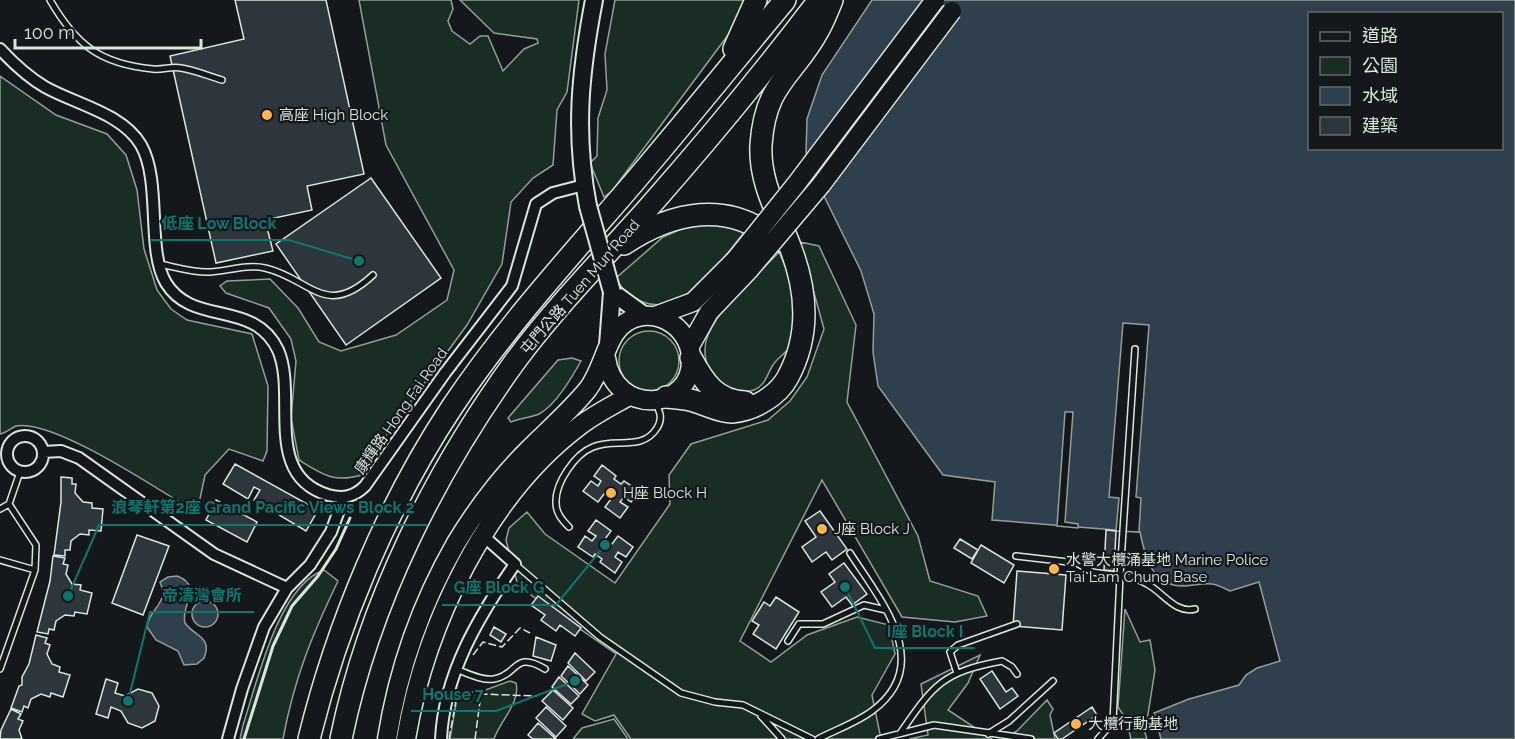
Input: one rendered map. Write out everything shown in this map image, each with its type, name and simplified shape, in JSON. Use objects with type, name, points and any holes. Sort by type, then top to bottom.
[{"type":"highway","points":[[719,79],[756,0]]},
{"type":"highway","name":"屯門公路 Tuen Mun Road","points":[[309,739],[321,691],[356,595],[403,492],[430,442],[509,327],[664,147],[785,0]]},
{"type":"highway","name":"屯門公路 Tuen Mun Road","points":[[341,739],[352,690],[394,574],[456,450],[517,360],[556,310],[748,91],[819,0]]},
{"type":"highway","points":[[660,399],[687,399],[732,412],[760,403],[780,389],[798,353],[804,317],[801,283],[791,248],[766,184],[762,167],[763,129],[774,91],[818,31],[832,0]]},
{"type":"highway","points":[[604,257],[630,240],[675,218],[703,213],[729,215],[751,223],[774,240],[788,255],[801,283]]},
{"type":"highway","points":[[690,352],[701,378],[720,395],[739,402],[760,403]]},
{"type":"main road","points":[[594,0],[579,112],[579,153],[588,206],[612,292],[607,351],[612,380],[629,396]]},
{"type":"main road","points":[[406,739],[420,674],[434,632],[459,577],[483,535],[519,487],[567,436],[589,419],[629,396],[660,399],[685,381],[690,352],[709,312],[778,208],[935,0]]},
{"type":"main road","points":[[387,739],[399,681],[417,624],[442,570],[469,523],[526,452],[576,403],[598,375],[619,327],[627,321],[693,302],[742,264],[808,201],[960,0]]},
{"type":"main road","points":[[612,292],[650,316],[677,326],[690,352]]},
{"type":"street","points":[[0,49],[36,81],[120,123],[136,138],[149,164],[160,264],[166,283],[188,304],[203,310],[242,318],[267,335],[278,351],[284,368],[284,429],[293,462],[301,476],[312,487],[329,495],[344,498],[331,532],[310,566],[287,588],[264,627],[242,689],[228,739]]},
{"type":"street","name":"康輝路 Hong Fai Road","points":[[344,498],[359,493],[372,478],[417,411],[512,286],[536,204],[553,193],[584,185]]},
{"type":"street","points":[[20,436],[38,441],[43,452],[37,468],[20,472],[10,465],[3,454],[10,442],[20,436]]},
{"type":"street","points":[[43,452],[61,451],[79,458],[214,554],[287,588]]},
{"type":"street","points":[[441,739],[447,698],[456,669],[484,609],[515,564],[469,523]]},
{"type":"lane","points":[[50,0],[75,39],[100,53],[126,64],[156,69],[179,67],[222,80]]},
{"type":"lane","points":[[160,264],[208,272],[246,266],[266,268],[286,276],[304,288],[326,295],[343,294],[360,288],[373,275]]},
{"type":"lane","points":[[1098,739],[1113,722],[1135,349]]},
{"type":"lane","points":[[569,527],[562,520],[556,503],[560,485],[573,463],[593,446],[635,443],[646,439],[654,432],[662,418],[660,399]]},
{"type":"lane","points":[[0,509],[9,504],[20,472]]},
{"type":"lane","points":[[0,669],[35,570],[36,544],[9,504]]},
{"type":"lane","points":[[818,739],[871,712],[890,692],[899,673],[902,652],[896,624],[850,553]]},
{"type":"lane","points":[[1016,556],[1077,563],[1092,572],[1120,576],[1148,584],[1178,608],[1188,611],[1195,609]]},
{"type":"lane","points":[[0,560],[35,570]]},
{"type":"lane","points":[[515,564],[600,637],[681,693],[715,702],[743,705],[812,739]]},
{"type":"lane","points":[[788,641],[800,624],[823,624],[864,605],[886,610]]},
{"type":"lane","points":[[957,673],[950,652],[957,645],[1017,624]]},
{"type":"lane","points":[[456,669],[491,679],[501,676],[522,661],[534,662],[545,669]]},
{"type":"lane","points":[[901,732],[923,700],[948,676],[1002,661],[1012,667],[1017,674]]},
{"type":"lane","points":[[988,734],[1009,721],[1053,681]]},
{"type":"lane","points":[[756,711],[782,739]]},
{"type":"lane","points":[[879,739],[934,725],[1031,739]]},
{"type":"green space","points":[[359,0],[451,0],[453,9],[448,21],[452,31],[470,44],[480,36],[488,36],[503,71],[524,49],[538,43],[537,39],[494,33],[460,0],[579,0],[567,92],[557,110],[553,165],[533,178],[511,202],[502,264],[467,325],[376,449],[362,475],[336,478],[299,460],[291,418],[296,361],[291,339],[269,308],[226,293],[220,286],[227,281],[270,279],[298,308],[319,342],[341,351],[396,335],[447,300],[454,270],[386,145]]},
{"type":"green space","points":[[615,0],[746,0],[734,27],[612,191],[604,197],[590,163],[597,156],[598,118],[607,90],[605,54]]},
{"type":"green space","points":[[0,76],[56,115],[107,134],[126,155],[137,190],[144,249],[157,290],[171,309],[187,320],[252,334],[268,386],[267,451],[263,461],[229,449],[205,475],[197,513],[134,474],[55,433],[33,427],[16,426],[0,434]]},
{"type":"green space","points":[[702,220],[747,229],[702,282],[673,302],[658,305],[643,302],[624,290],[616,278],[663,237]]},
{"type":"green space","points":[[800,242],[819,246],[856,325],[847,402],[918,536],[930,581],[978,596],[987,616],[955,622],[902,617],[822,480],[740,641],[771,662],[807,635],[857,617],[889,625],[895,654],[872,695],[881,739],[631,739],[614,715],[595,721],[582,714],[616,654],[518,586],[506,540],[509,528],[527,512],[545,534],[615,583],[670,504],[669,475],[691,444],[768,420],[790,401],[807,377],[824,329]]},
{"type":"green space","points":[[779,252],[790,281],[794,300],[791,344],[758,388],[742,393],[731,391],[714,378],[709,368],[705,357],[708,335],[731,301]]},
{"type":"green space","points":[[649,331],[666,336],[674,344],[679,361],[674,378],[666,386],[649,391],[632,386],[624,378],[619,361],[624,344],[632,336]]},
{"type":"green space","points":[[572,358],[581,361],[563,390],[551,404],[539,414],[511,422],[508,418],[558,360]]},
{"type":"green space","points":[[324,570],[338,581],[305,658],[287,717],[283,739],[240,739],[263,662],[282,615],[294,595],[308,580]]},
{"type":"green space","points":[[1125,609],[1140,642],[1150,640],[1155,670],[1145,733],[1147,739],[1131,739],[1126,719],[1118,707]]},
{"type":"green space","points":[[980,655],[968,683],[948,710],[992,739],[909,739],[928,735],[921,684]]},
{"type":"green space","points":[[510,681],[516,683],[516,697],[494,739],[450,739],[458,692],[480,692]]},
{"type":"green space","points":[[1047,700],[1053,709],[1050,715],[1055,739],[1003,739],[1017,731]]},
{"type":"green space","points":[[614,719],[628,739],[573,739],[582,728]]},
{"type":"water","points":[[872,0],[1515,0],[1515,739],[1161,739],[1154,713],[1189,699],[1239,685],[1246,675],[1257,668],[1280,661],[1259,582],[1230,591],[1213,584],[1186,586],[1165,582],[1152,569],[1148,561],[1140,532],[992,520],[995,482],[943,475],[878,386],[873,352],[874,314],[861,271],[817,182],[806,153],[807,119],[822,75]]},
{"type":"water","points":[[177,576],[189,585],[185,623],[201,637],[206,646],[204,658],[197,664],[184,665],[178,651],[156,640],[147,627],[151,615],[161,601],[160,582],[168,577]]},
{"type":"water","points":[[205,601],[214,605],[218,614],[214,623],[205,627],[196,623],[192,614],[196,605]]},
{"type":"pier","points":[[1123,323],[1149,325],[1136,497],[1141,498],[1139,532],[1116,531],[1119,498],[1109,497]]},
{"type":"pier","points":[[1065,412],[1073,412],[1065,522],[1078,524],[1078,528],[1057,526]]},
{"type":"building","name":"高座 High Block","points":[[235,0],[326,0],[364,174],[307,186],[312,210],[265,220],[273,251],[216,263],[170,56],[244,39]]},
{"type":"building","points":[[371,178],[441,278],[346,345],[276,244]]},
{"type":"building","points":[[235,464],[318,510],[306,531],[254,500],[260,490],[254,487],[248,499],[223,484]]},
{"type":"building","name":"H座 Block H","points":[[602,465],[616,476],[614,479],[621,484],[624,481],[639,491],[631,502],[624,497],[620,502],[628,507],[620,518],[605,507],[611,499],[604,494],[598,502],[583,491],[591,481],[598,486],[601,481],[594,476]]},
{"type":"building","points":[[61,477],[72,478],[72,484],[76,484],[75,493],[83,502],[92,503],[92,508],[103,509],[101,531],[89,530],[89,535],[80,534],[71,541],[70,550],[65,550],[65,556],[54,555],[61,502]]},
{"type":"building","points":[[216,500],[257,522],[247,542],[206,520]]},
{"type":"building","name":"J座 Block J","points":[[820,511],[847,549],[832,560],[826,552],[812,562],[802,547],[816,537],[805,521]]},
{"type":"building","points":[[596,520],[611,531],[605,539],[612,544],[618,536],[633,547],[626,557],[618,552],[615,557],[622,562],[615,573],[600,562],[602,559],[595,554],[593,557],[578,547],[585,536],[592,541],[596,536],[588,531]]},
{"type":"building","points":[[1106,530],[1116,531],[1114,571],[1104,570]]},
{"type":"building","points":[[137,535],[169,546],[143,615],[112,603]]},
{"type":"building","points":[[960,539],[978,550],[972,559],[954,548]]},
{"type":"building","points":[[981,545],[1014,565],[1004,583],[971,563]]},
{"type":"building","points":[[53,556],[65,558],[63,564],[68,565],[66,574],[72,584],[81,585],[80,590],[92,593],[87,614],[75,612],[74,616],[65,615],[56,621],[54,630],[49,629],[48,634],[37,632],[50,581]]},
{"type":"building","points":[[844,563],[867,594],[852,605],[846,597],[832,607],[821,592],[835,582],[829,574]]},
{"type":"building","points":[[1017,571],[1066,575],[1062,630],[1013,626]]},
{"type":"building","points":[[538,596],[581,628],[575,636],[560,625],[556,631],[541,620],[545,615],[531,605]]},
{"type":"building","points":[[776,597],[799,612],[776,649],[753,634],[759,625],[752,621],[764,602],[770,606]]},
{"type":"building","points":[[494,627],[506,634],[501,642],[490,635]]},
{"type":"building","points":[[36,635],[47,638],[45,643],[50,645],[47,654],[52,664],[60,667],[59,672],[70,675],[63,697],[51,693],[50,697],[41,694],[31,699],[28,708],[24,706],[22,712],[11,708],[19,686],[22,685],[22,677],[29,664]]},
{"type":"building","points":[[536,637],[556,645],[551,661],[533,656]]},
{"type":"building","points":[[575,653],[595,672],[586,681],[568,663]]},
{"type":"building","points":[[568,666],[588,685],[580,694],[561,676]]},
{"type":"building","points":[[992,671],[1006,692],[1012,688],[1018,696],[1000,709],[980,679]]},
{"type":"building","points":[[559,677],[579,696],[571,704],[552,687]]},
{"type":"building","points":[[106,679],[118,683],[115,693],[125,696],[138,689],[152,693],[159,706],[155,721],[142,728],[128,723],[121,711],[111,707],[108,718],[96,714]]},
{"type":"building","points":[[553,690],[573,708],[563,720],[542,701]]},
{"type":"building","points":[[546,707],[566,726],[556,737],[536,718]]},
{"type":"building","name":"大欖行動基地","points":[[1092,707],[1097,715],[1062,739],[1058,739],[1054,733]]},
{"type":"building","points":[[11,709],[21,714],[18,719],[23,721],[19,730],[22,739],[0,739],[1,730]]},
{"type":"building","points":[[538,723],[556,739],[533,739],[528,735]]},
{"type":"fence","points":[[473,655],[483,642],[502,647],[520,628],[530,633]]},
{"type":"fence","points":[[449,739],[458,689]]},
{"type":"fence","points":[[475,739],[481,694],[537,696]]},
{"type":"wall","points":[[244,739],[273,646],[292,606],[318,576],[336,549],[350,518]]},
{"type":"place","name":"高座 High Block","points":[[267,115]]},
{"type":"place","name":"低座 Low Block","points":[[359,261]]},
{"type":"place","name":"H座 Block H","points":[[611,493]]},
{"type":"place","name":"J座 Block J","points":[[822,529]]},
{"type":"place","name":"G座 Block G","points":[[605,545]]},
{"type":"place","name":"水警大欖涌基地 Marine Police Tai Lam Chung Base","points":[[1054,569]]},
{"type":"place","name":"I座 Block I","points":[[845,587]]},
{"type":"place","name":"浪琴軒第2座 Grand Pacific Views Block 2","points":[[68,596]]},
{"type":"place","name":"House 7","points":[[575,681]]},
{"type":"place","name":"帝濤灣會所","points":[[128,701]]},
{"type":"place","name":"大欖行動基地","points":[[1076,724]]}]
